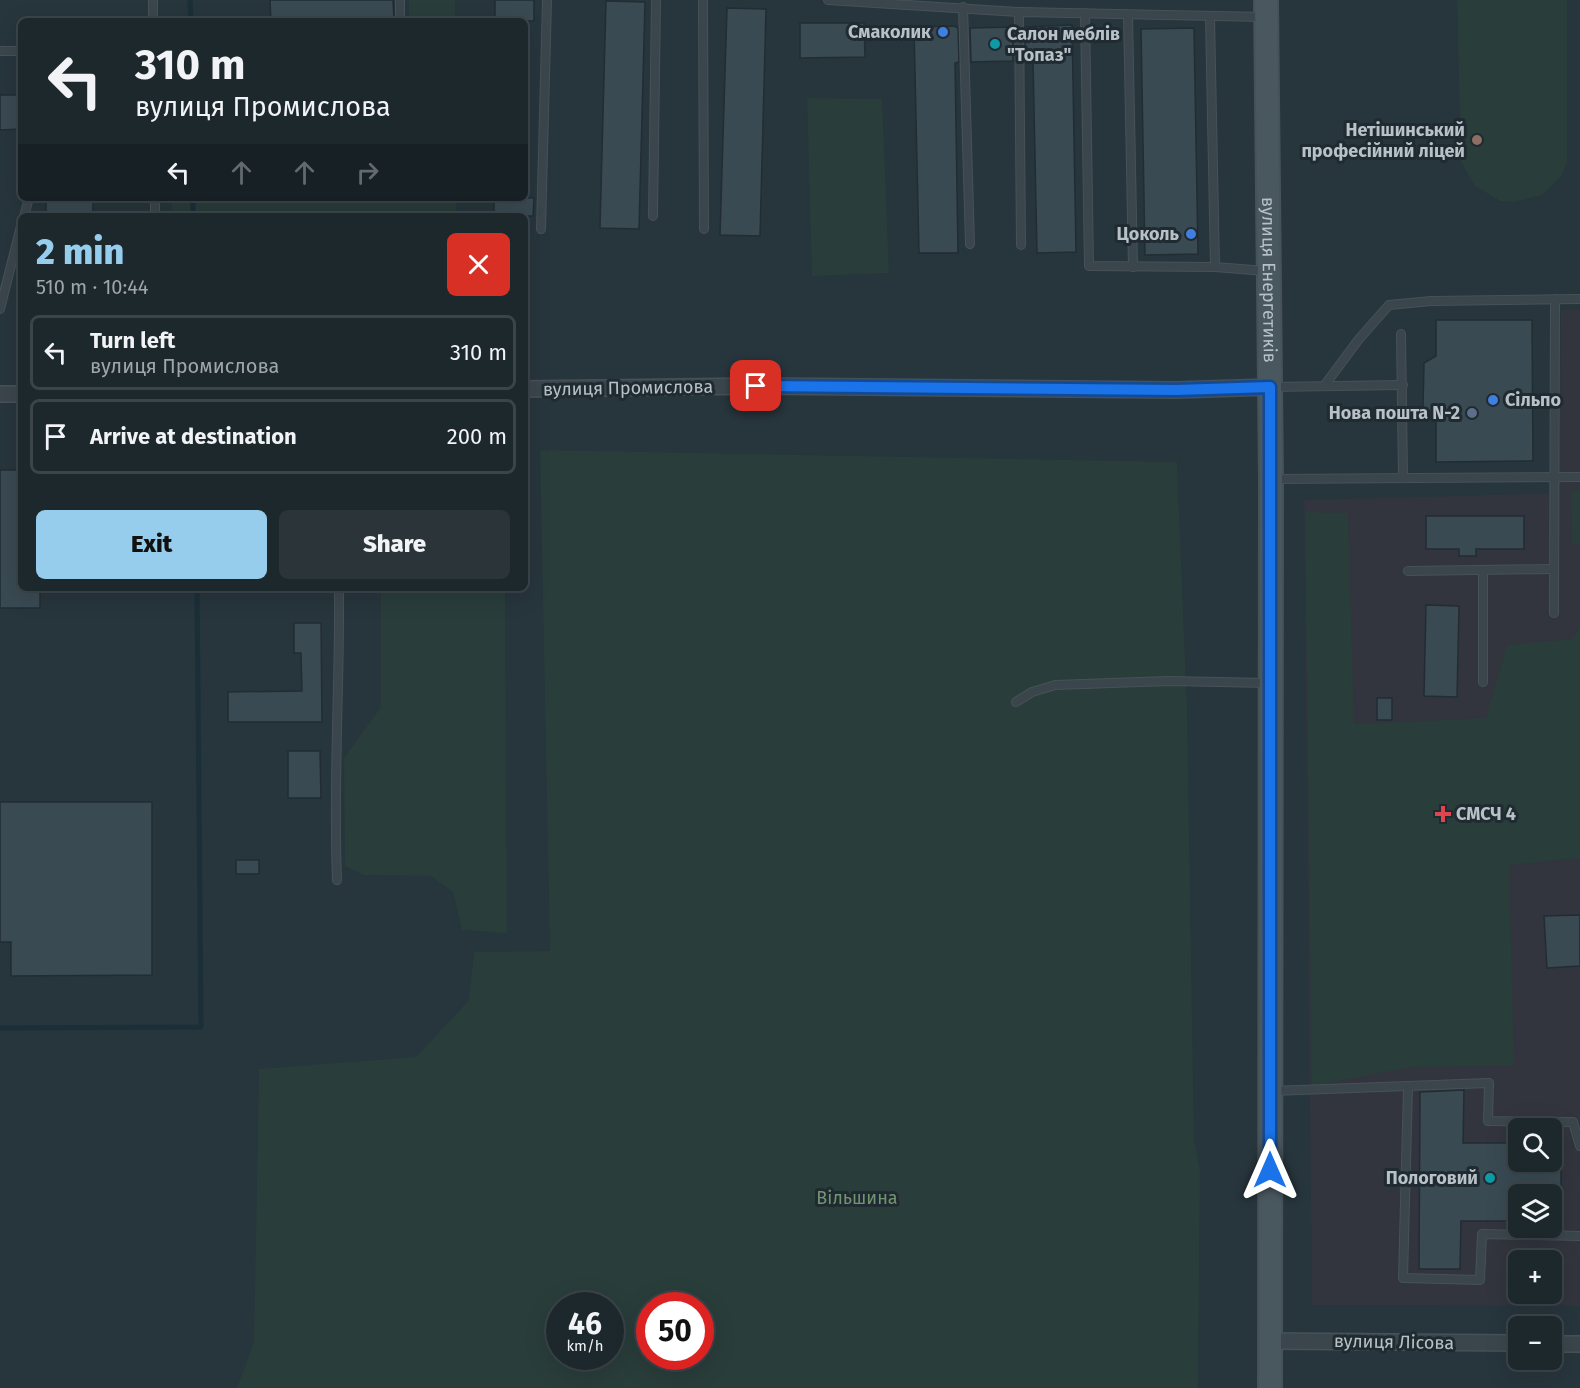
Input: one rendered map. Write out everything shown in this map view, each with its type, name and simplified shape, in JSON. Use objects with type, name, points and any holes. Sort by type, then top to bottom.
[{"type":"main road","name":"вулиця Енергетиків","points":[[1266,9],[1271,479],[1270,1388]]},
{"type":"street","name":"вулиця Промислова","points":[[528,389],[756,386],[1176,390],[1270,387]]},
{"type":"street","points":[[0,394],[18,394]]},
{"type":"street","name":"вулиця Лісова","points":[[1271,1341],[1508,1343]]},
{"type":"street","points":[[1562,1344],[1580,1344]]},
{"type":"lane","points":[[153,0],[153,18]]},
{"type":"lane","points":[[400,0],[400,18]]},
{"type":"lane","points":[[541,229],[548,0]]},
{"type":"lane","points":[[653,216],[656,0]]},
{"type":"lane","points":[[703,0],[704,229]]},
{"type":"lane","points":[[828,0],[1018,12],[1210,17],[1266,9]]},
{"type":"lane","points":[[963,7],[970,244]]},
{"type":"lane","points":[[1018,12],[1021,245]]},
{"type":"lane","points":[[1085,13],[1089,266],[1215,267],[1268,271]]},
{"type":"lane","points":[[1128,15],[1133,267]]},
{"type":"lane","points":[[1210,17],[1215,267]]},
{"type":"lane","points":[[0,51],[18,51]]},
{"type":"lane","points":[[0,309],[18,238]]},
{"type":"lane","points":[[1554,613],[1552,478],[1555,299]]},
{"type":"lane","points":[[1324,386],[1359,339],[1389,305],[1580,299]]},
{"type":"lane","points":[[1401,334],[1402,478]]},
{"type":"lane","points":[[1270,387],[1402,385]]},
{"type":"lane","points":[[1271,479],[1580,477]]},
{"type":"lane","points":[[1408,571],[1553,569]]},
{"type":"lane","points":[[1483,570],[1483,682]]},
{"type":"lane","points":[[337,880],[335,823],[340,689],[339,591]]},
{"type":"lane","points":[[1016,702],[1032,692],[1055,685],[1169,681],[1270,683]]},
{"type":"lane","points":[[1270,1091],[1489,1083],[1488,1121],[1573,1122],[1580,1146]]},
{"type":"lane","points":[[1408,1087],[1403,1278],[1480,1280],[1482,1234],[1580,1236]]},
{"type":"shaded area","name":"СМСЧ 4","points":[[1561,310],[1580,310],[1580,1306],[1312,1305],[1304,500],[1559,493]]},
{"type":"green space","points":[[409,0],[455,0],[455,18],[409,18]]},
{"type":"green space","points":[[1457,0],[1567,0],[1567,162],[1562,175],[1542,195],[1514,202],[1500,201],[1475,186],[1461,162]]},
{"type":"green space","points":[[807,98],[882,99],[889,273],[812,276]]},
{"type":"green space","points":[[172,201],[456,201],[456,213],[172,213]]},
{"type":"green space","name":"Вільшина","points":[[540,450],[1177,462],[1187,708],[1194,1138],[1200,1171],[1198,1388],[237,1388],[254,1342],[259,1069],[416,1057],[469,1000],[474,952],[550,951]]},
{"type":"green space","points":[[1571,490],[1580,491],[1580,543],[1572,543]]},
{"type":"green space","points":[[1305,512],[1348,513],[1354,724],[1486,718],[1507,645],[1573,639],[1580,626],[1580,858],[1509,865],[1514,1066],[1413,1067],[1312,1086]]},
{"type":"green space","points":[[381,591],[505,591],[507,933],[462,930],[453,892],[431,876],[363,875],[345,866],[344,758],[381,707]]},
{"type":"building","points":[[270,0],[393,0],[394,18],[271,18]]},
{"type":"building","points":[[495,0],[534,0],[534,21],[528,21],[528,18],[495,18]]},
{"type":"building","points":[[606,1],[645,2],[639,229],[600,228]]},
{"type":"building","points":[[727,8],[766,9],[760,236],[720,235]]},
{"type":"building","points":[[800,23],[864,23],[865,57],[800,58]]},
{"type":"building","points":[[1072,25],[1076,252],[1037,253],[1033,60],[1025,60],[1025,27]]},
{"type":"building","points":[[954,26],[958,28],[959,62],[955,63],[958,253],[919,253],[914,27]]},
{"type":"building","name":"Салон меблів \"Топаз\"","points":[[1013,27],[1013,61],[971,62],[970,28]]},
{"type":"building","points":[[1194,28],[1198,254],[1145,255],[1141,29]]},
{"type":"building","points":[[0,95],[18,95],[18,129],[0,130]]},
{"type":"building","points":[[528,198],[534,198],[533,216],[528,216],[528,213],[494,213],[494,201],[528,201]]},
{"type":"building","points":[[46,201],[93,201],[93,213],[46,213]]},
{"type":"building","points":[[1436,320],[1532,320],[1533,461],[1436,462],[1436,414],[1423,408],[1424,363],[1436,356]]},
{"type":"building","points":[[0,470],[18,470],[18,591],[40,591],[40,608],[0,608]]},
{"type":"building","points":[[1426,516],[1524,516],[1524,549],[1476,549],[1476,556],[1459,556],[1459,549],[1426,549]]},
{"type":"building","points":[[1426,605],[1459,606],[1457,697],[1424,696]]},
{"type":"building","points":[[294,623],[321,623],[322,722],[228,722],[228,692],[302,691],[301,653],[294,653]]},
{"type":"building","points":[[1377,698],[1392,698],[1392,720],[1377,720]]},
{"type":"building","points":[[288,751],[320,751],[321,798],[288,798]]},
{"type":"building","points":[[0,802],[152,802],[152,975],[11,976],[11,942],[0,942]]},
{"type":"building","points":[[236,860],[259,860],[259,874],[236,874]]},
{"type":"building","points":[[1580,915],[1580,966],[1547,968],[1544,916]]},
{"type":"building","name":"Пологовий","points":[[1464,1090],[1463,1143],[1508,1143],[1508,1172],[1561,1172],[1561,1184],[1508,1184],[1508,1221],[1461,1221],[1460,1269],[1419,1269],[1420,1092]]},
{"type":"waterway","points":[[190,0],[191,18]]},
{"type":"waterway","points":[[193,201],[193,213]]},
{"type":"waterway","points":[[0,1028],[201,1027],[197,591]]},
{"type":"place","name":"Смаколик","points":[[943,32]]},
{"type":"place","name":"Салон меблів \"Топаз\"","points":[[995,44]]},
{"type":"place","name":"Нетішинський професійний ліцей","points":[[1477,140]]},
{"type":"place","name":"Цоколь","points":[[1191,234]]},
{"type":"place","name":"Сільпо","points":[[1493,400]]},
{"type":"place","name":"Нова пошта N-2","points":[[1472,413]]},
{"type":"place","name":"СМСЧ 4","points":[[1443,814]]},
{"type":"place","name":"Пологовий","points":[[1490,1178]]},
{"type":"route","points":[[756,386],[1176,390],[1270,387],[1270,1170]]}]
